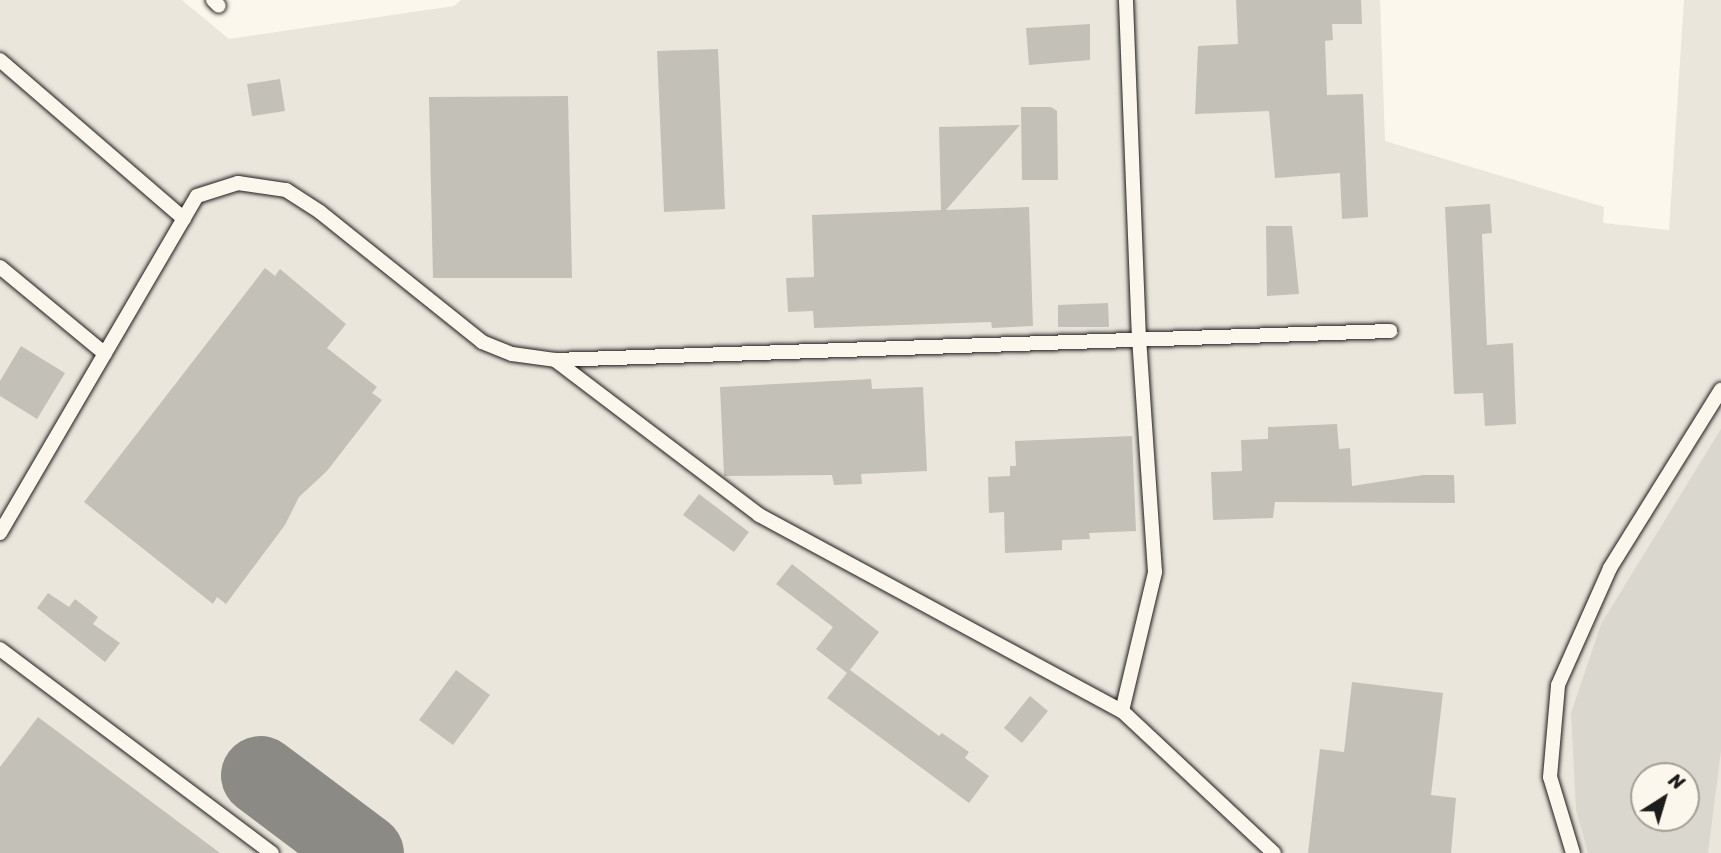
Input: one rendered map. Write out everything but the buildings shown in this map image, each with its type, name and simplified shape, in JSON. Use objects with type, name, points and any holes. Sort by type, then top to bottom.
[{"type":"lane","points":[[1122,711],[1155,572],[1139,340],[1126,0]]},
{"type":"lane","points":[[0,61],[184,219]]},
{"type":"lane","points":[[0,533],[197,196],[238,183],[286,190],[380,258],[482,342],[512,354],[555,360],[1390,331]]},
{"type":"lane","points":[[0,267],[105,355]]},
{"type":"lane","points":[[555,360],[759,515],[1122,711],[1274,853]]},
{"type":"lane","points":[[1573,853],[1550,777],[1558,685],[1610,568],[1721,390]]},
{"type":"lane","points":[[0,649],[272,853]]},
{"type":"shaded area","points":[[0,0],[182,0],[229,39],[454,6],[461,0],[1380,0],[1385,141],[1604,207],[1603,223],[1669,230],[1684,0],[1721,0],[1721,853],[0,853]]},
{"type":"shaded area","points":[[1721,429],[1721,751],[1708,853],[1588,853],[1576,810],[1571,713],[1601,624]]},
{"type":"taxiway","points":[[260,775],[364,853]]}]
